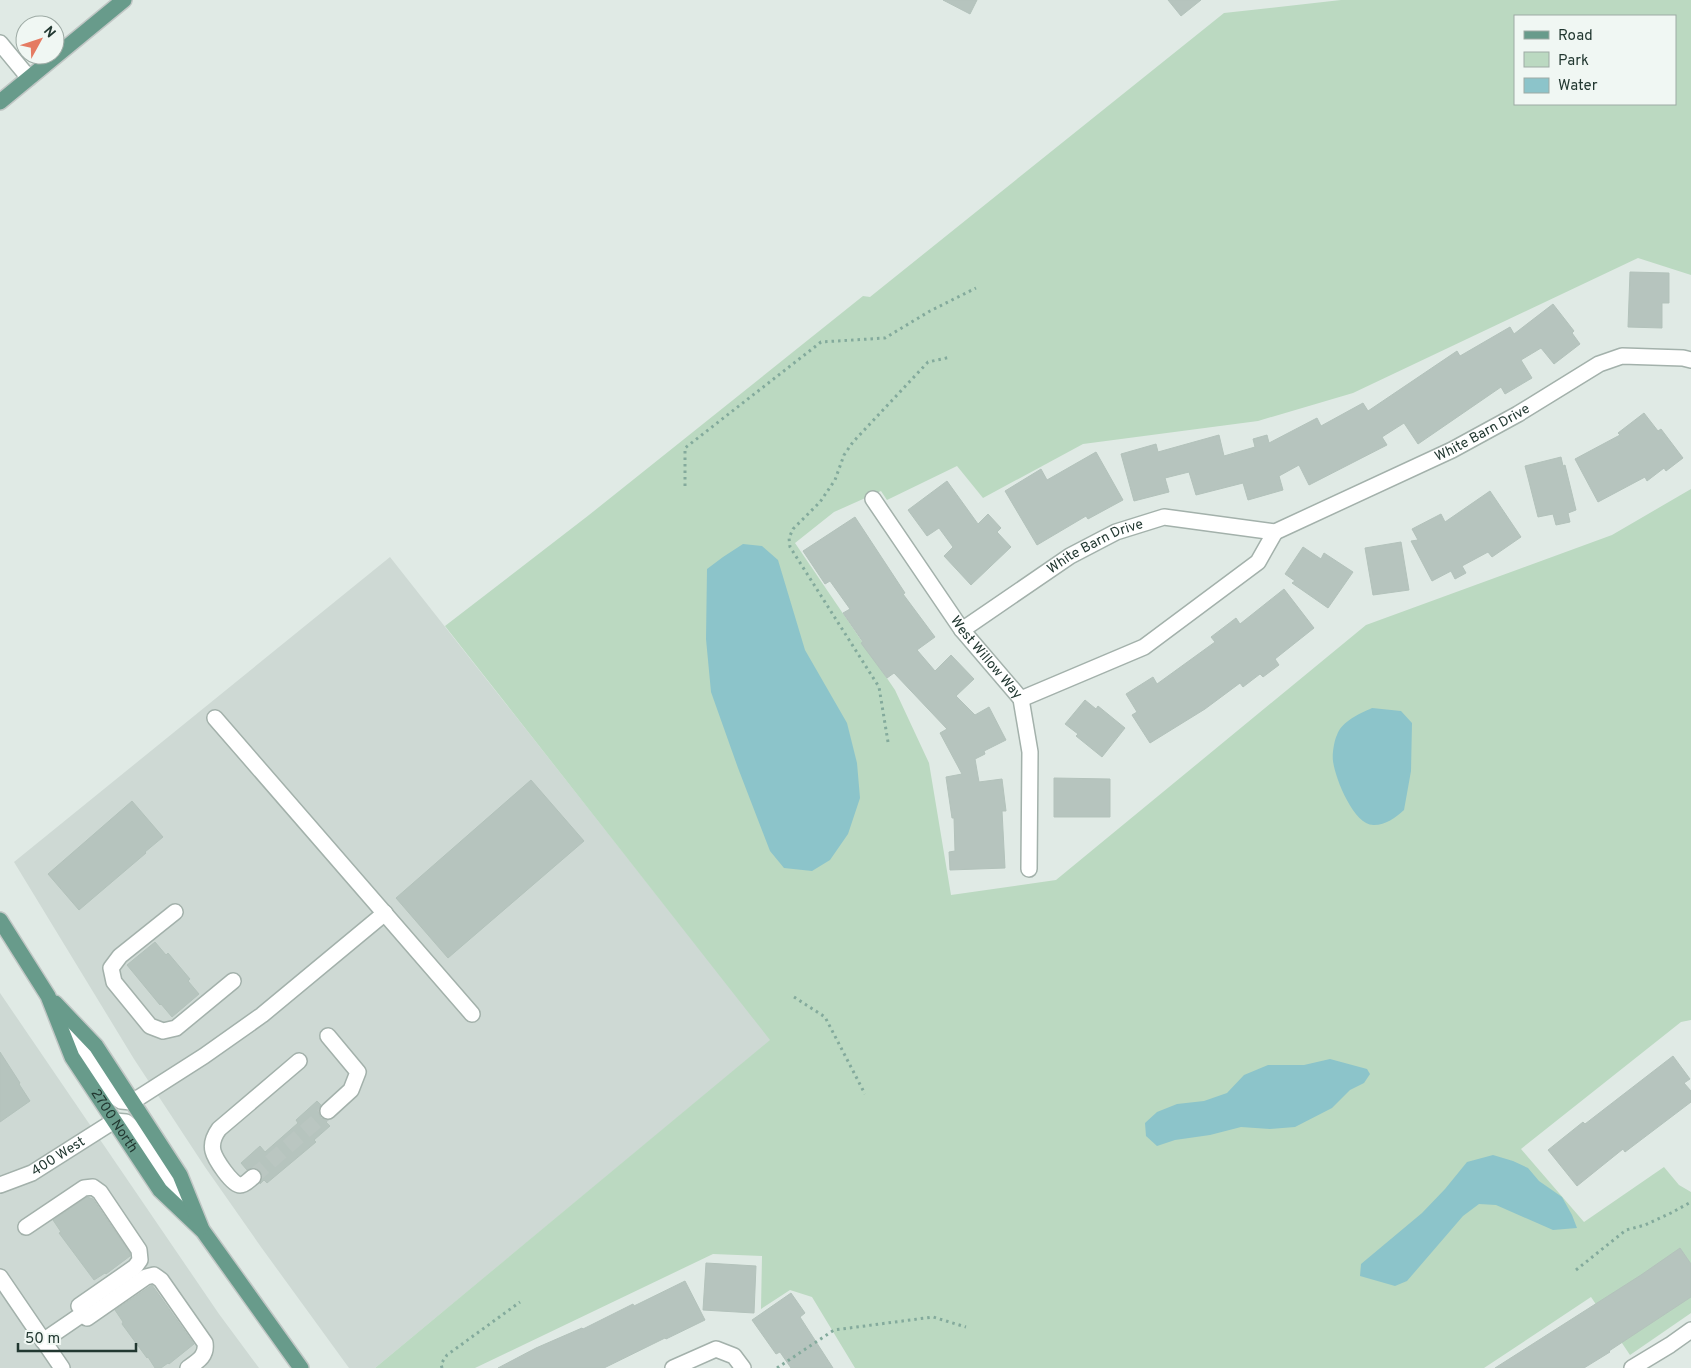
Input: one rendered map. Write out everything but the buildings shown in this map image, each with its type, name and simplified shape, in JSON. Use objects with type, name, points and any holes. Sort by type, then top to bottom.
[{"type":"main road","points":[[0,102],[124,0]]},
{"type":"main road","name":"2700 North","points":[[0,920],[48,996],[72,1057],[160,1190],[203,1231],[301,1368]]},
{"type":"main road","name":"2700 North","points":[[48,996],[96,1046],[180,1175],[203,1231]]},
{"type":"street","points":[[0,42],[29,78]]},
{"type":"street","name":"White Barn Drive","points":[[962,630],[1070,556],[1116,532],[1164,518],[1275,532],[1452,450],[1518,414],[1599,364],[1622,356],[1683,358],[1691,360]]},
{"type":"street","name":"West Willow Way","points":[[873,499],[962,630],[1021,699],[1030,752],[1028,869]]},
{"type":"street","points":[[1021,699],[1144,647],[1258,562],[1275,532]]},
{"type":"street","points":[[215,718],[472,1014]]},
{"type":"street","points":[[175,912],[120,956],[111,968],[114,982],[150,1026],[163,1032],[176,1028],[233,981]]},
{"type":"street","points":[[132,1102],[204,1056],[262,1015],[385,914]]},
{"type":"street","points":[[328,1036],[358,1072],[351,1090],[328,1111]]},
{"type":"street","points":[[253,1176],[244,1185],[237,1185],[232,1181],[213,1152],[213,1138],[219,1129],[299,1061]]},
{"type":"street","name":"400 West","points":[[0,1185],[32,1173],[114,1121]]},
{"type":"street","points":[[26,1227],[84,1188],[93,1187],[100,1192],[139,1250],[140,1260],[136,1267],[84,1312],[43,1341]]},
{"type":"street","points":[[84,1312],[146,1277],[154,1275],[161,1280],[205,1343],[206,1351],[202,1358],[188,1368]]},
{"type":"street","points":[[0,1277],[62,1368]]},
{"type":"street","points":[[1632,1368],[1691,1330]]},
{"type":"street","points":[[673,1368],[716,1349],[734,1356],[743,1368]]},
{"type":"path","points":[[685,486],[685,448],[821,342],[885,338],[930,311],[976,288]]},
{"type":"path","points":[[888,742],[879,686],[790,548],[789,538],[793,529],[820,502],[835,480],[844,455],[853,442],[928,362],[951,356]]},
{"type":"path","points":[[794,997],[825,1017],[865,1094]]},
{"type":"path","points":[[1576,1270],[1626,1230],[1645,1225],[1691,1202]]},
{"type":"path","points":[[442,1368],[441,1364],[447,1356],[520,1302]]},
{"type":"path","points":[[777,1368],[834,1330],[934,1317],[966,1327]]},
{"type":"shaded area","points":[[390,557],[771,1040],[375,1368],[349,1368],[205,1167],[134,1059],[14,862]]},
{"type":"shaded area","points":[[0,993],[219,1314],[259,1368],[0,1368]]},
{"type":"green space","points":[[1341,0],[1691,0],[1691,275],[1638,258],[1353,393],[1258,421],[1083,444],[983,498],[957,466],[887,500],[881,491],[834,512],[795,543],[895,690],[929,763],[951,895],[1056,880],[1366,625],[1612,535],[1691,489],[1691,1020],[1681,1022],[1521,1149],[1584,1222],[1664,1167],[1679,1185],[1691,1192],[1691,1313],[1630,1355],[1591,1297],[1484,1368],[855,1368],[812,1297],[790,1290],[761,1309],[762,1256],[713,1254],[475,1368],[375,1368],[770,1040],[445,626],[589,515],[863,296],[870,297],[1224,13]]},
{"type":"water","points":[[743,544],[762,546],[778,560],[805,650],[847,723],[857,763],[860,798],[848,834],[830,860],[812,871],[784,868],[770,851],[711,692],[706,639],[707,569]]},
{"type":"water","points":[[1372,708],[1401,711],[1412,723],[1411,771],[1404,810],[1382,824],[1374,825],[1359,818],[1353,810],[1337,778],[1333,758],[1339,730],[1352,718]]},
{"type":"water","points":[[1330,1059],[1367,1069],[1370,1074],[1364,1083],[1350,1090],[1332,1108],[1295,1127],[1270,1129],[1241,1127],[1210,1135],[1175,1140],[1157,1146],[1146,1136],[1145,1123],[1157,1112],[1177,1104],[1204,1101],[1227,1093],[1244,1075],[1268,1065],[1304,1065]]},
{"type":"water","points":[[1493,1155],[1528,1168],[1539,1181],[1562,1197],[1577,1228],[1553,1230],[1496,1205],[1479,1204],[1463,1216],[1407,1281],[1395,1286],[1360,1276],[1361,1264],[1422,1213],[1467,1162]]},
{"type":"tunnel","points":[[253,1177],[328,1111]]}]
